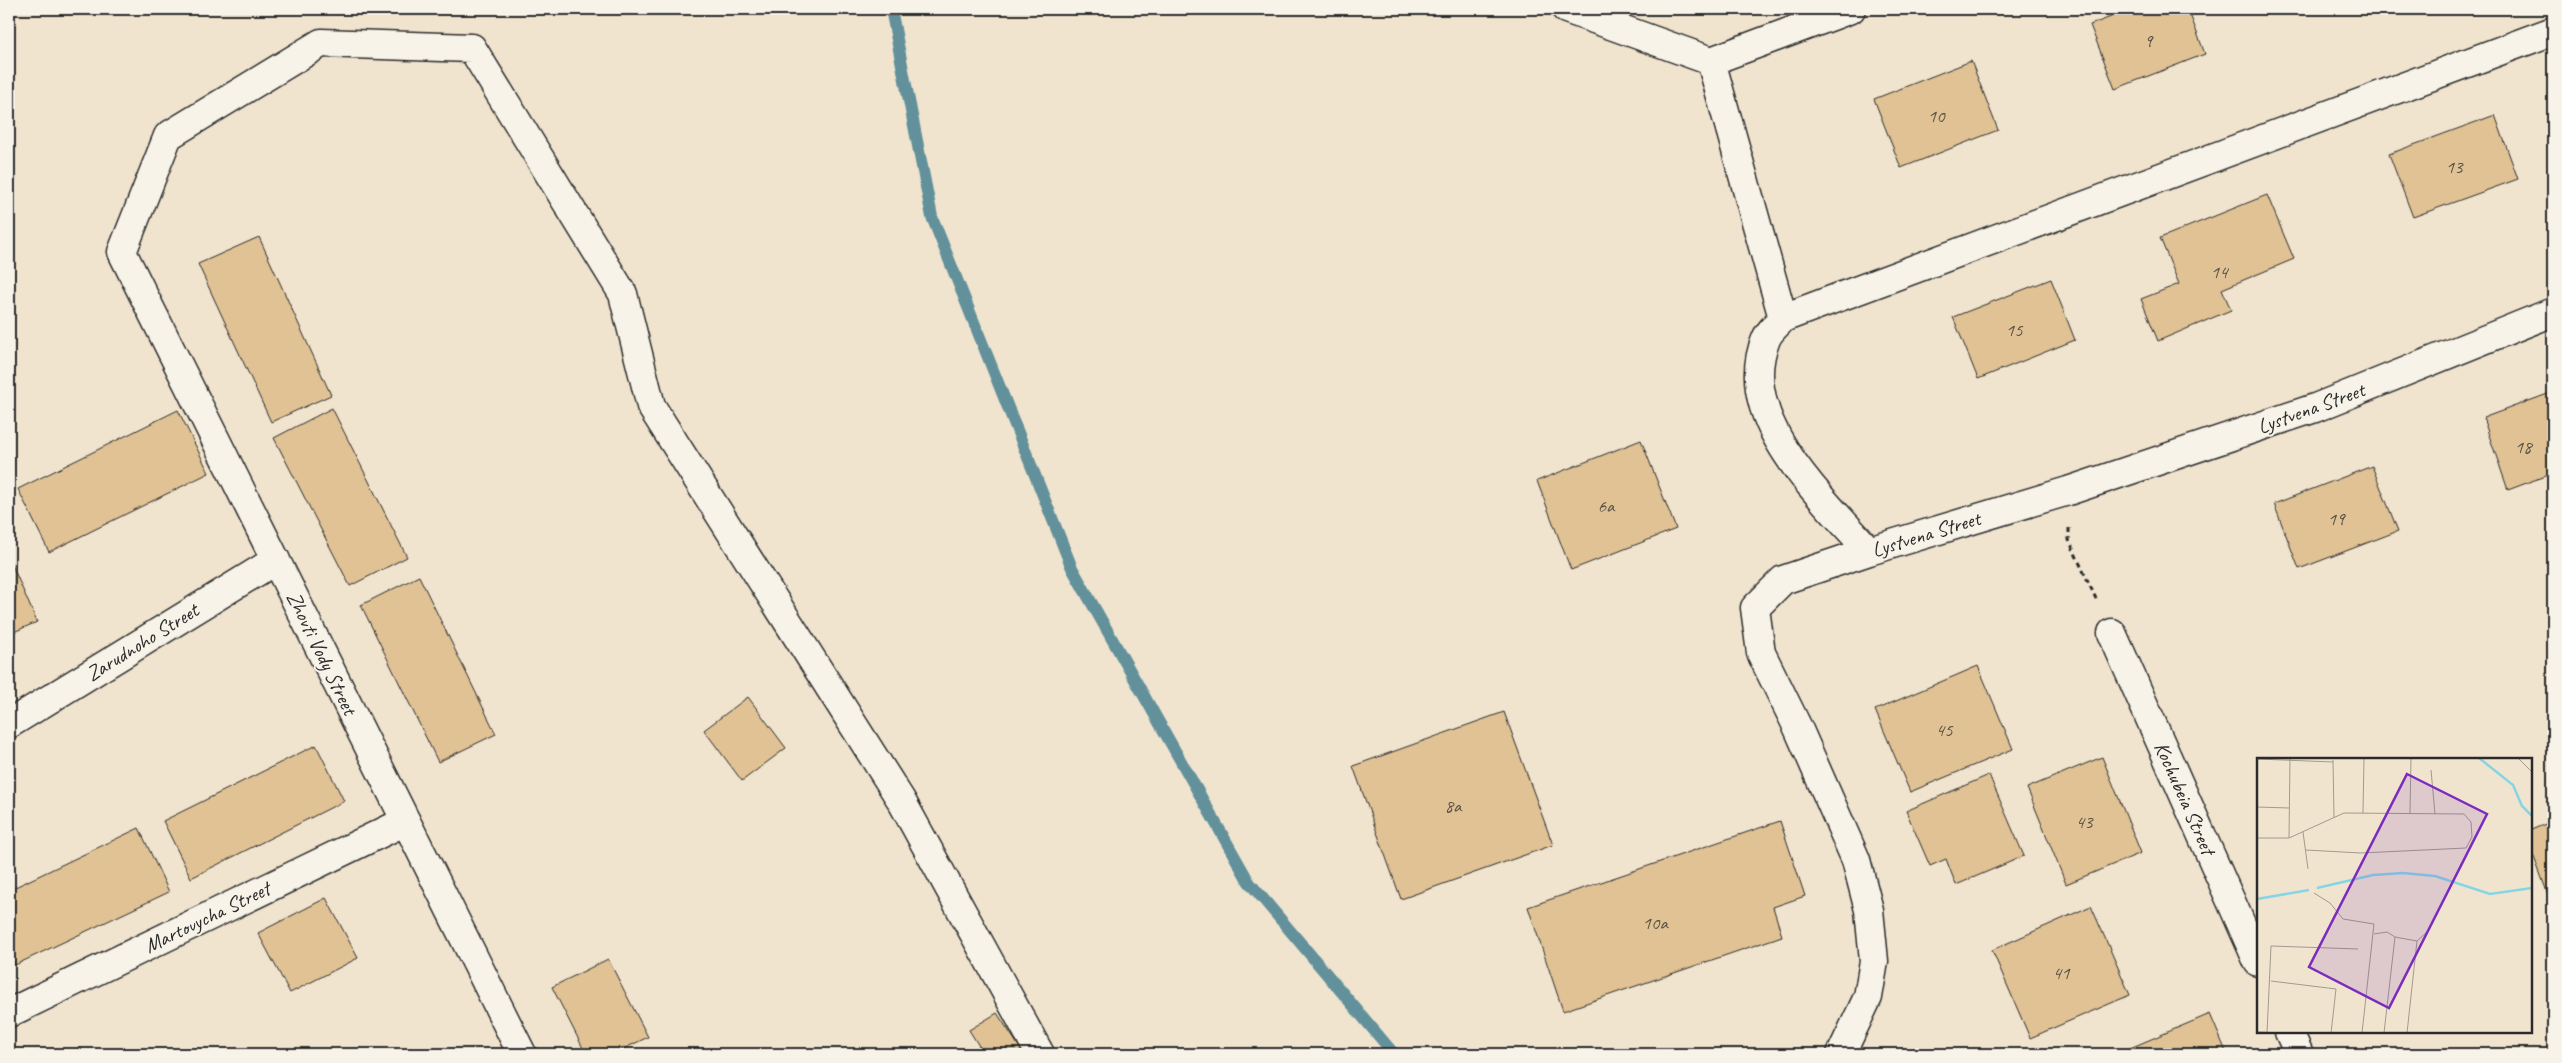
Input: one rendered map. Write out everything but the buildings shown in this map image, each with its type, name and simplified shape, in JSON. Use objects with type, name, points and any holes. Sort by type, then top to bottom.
[{"type":"street","points":[[1566,9],[1711,61],[1851,9]]},
{"type":"street","points":[[1869,551],[1791,463],[1772,430],[1760,392],[1761,361],[1766,337],[1784,318],[2553,31]]},
{"type":"street","name":"Zhovti Vody Street","points":[[522,1054],[122,252],[168,136],[321,43],[472,48],[623,294],[651,406],[901,800],[1040,1054]]},
{"type":"street","points":[[1711,61],[1784,318]]},
{"type":"street","name":"Lystvena Street","points":[[1841,1054],[1868,997],[1874,961],[1869,910],[1856,860],[1798,728],[1761,653],[1755,608],[1783,580],[1869,551],[2068,491],[2315,408],[2553,312]]},
{"type":"street","name":"Zarudnoho Street","points":[[9,724],[276,560]]},
{"type":"street","name":"Kochubeia Street","points":[[2112,633],[2257,960]]},
{"type":"street","name":"Martovycha Street","points":[[9,1012],[406,822]]},
{"type":"street","points":[[2289,1033],[2299,1054]]},
{"type":"path","points":[[2068,491],[2069,540],[2112,633]]},
{"type":"waterway","points":[[891,9],[932,217],[1072,568],[1249,882],[1394,1054]]}]
